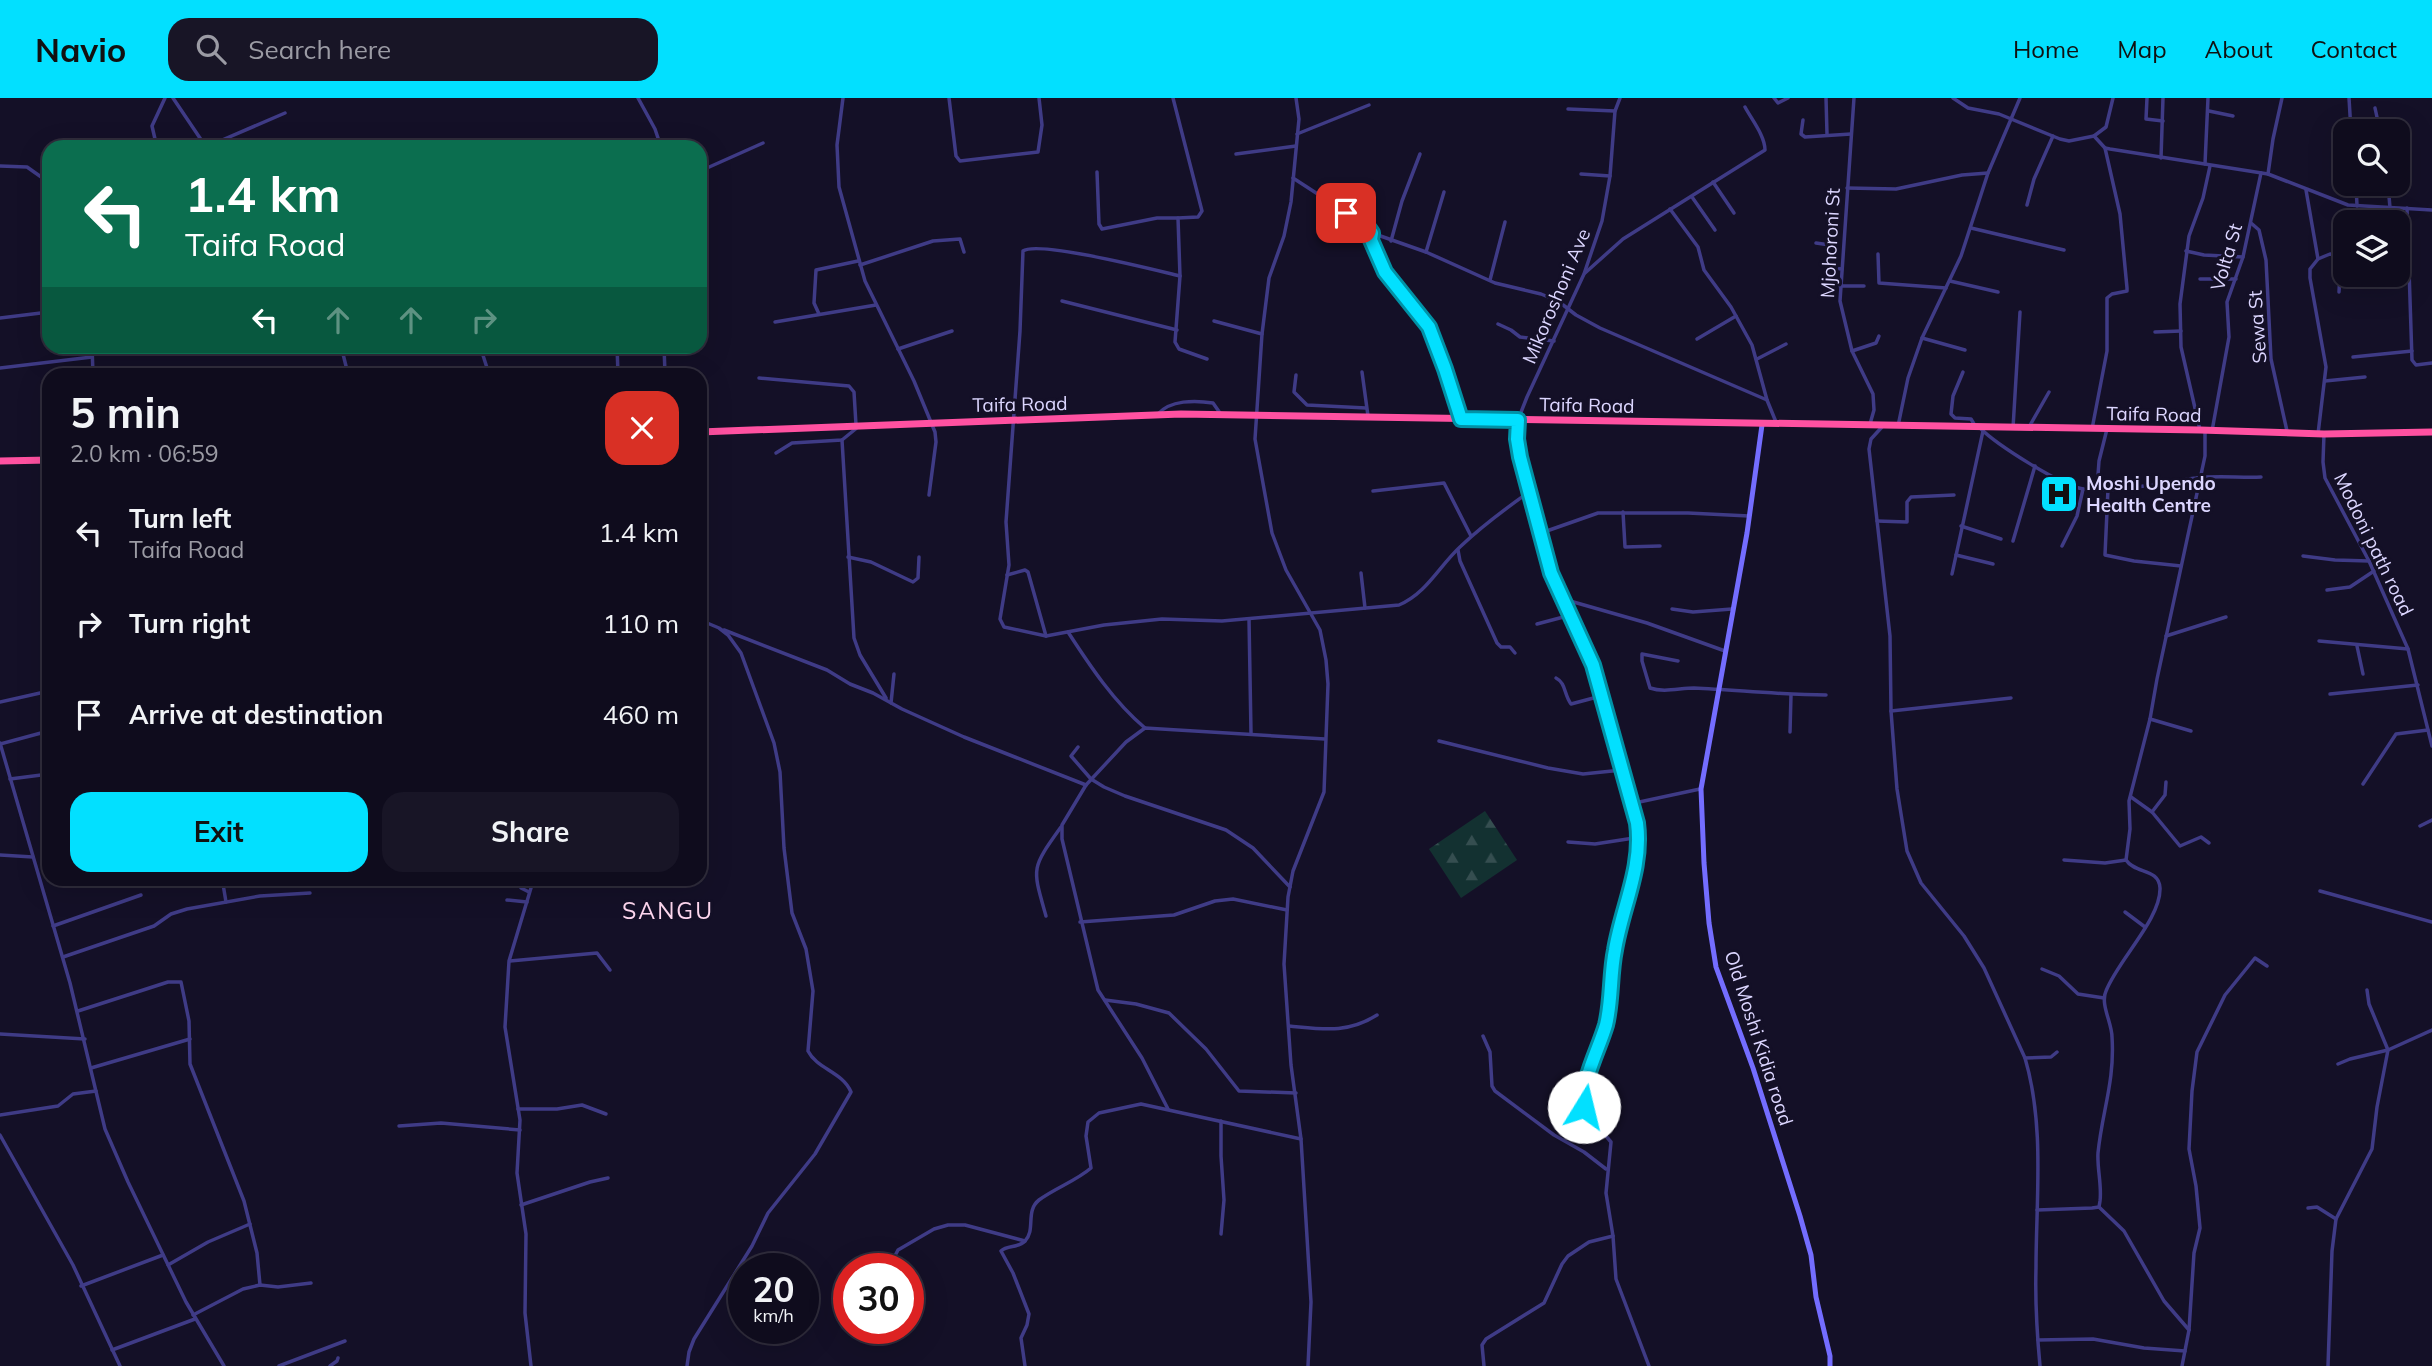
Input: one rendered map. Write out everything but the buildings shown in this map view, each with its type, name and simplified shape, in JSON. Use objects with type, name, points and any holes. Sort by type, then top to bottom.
[{"type":"highway","name":"Taifa Road","points":[[707,432],[1158,414],[1255,417],[1367,412],[1461,419],[1762,425],[1870,424],[2321,434],[2432,432]]},
{"type":"highway","points":[[0,461],[42,460]]},
{"type":"street","points":[[154,140],[152,126],[165,98]]},
{"type":"street","points":[[173,98],[201,140]]},
{"type":"street","points":[[638,98],[658,140]]},
{"type":"street","points":[[843,98],[836,175],[860,263],[876,305],[932,422],[936,442],[929,495]]},
{"type":"street","points":[[949,98],[956,156],[960,161],[1038,152],[1042,125],[1039,98]]},
{"type":"street","points":[[1097,172],[1099,224],[1102,229],[1157,218],[1198,217],[1202,211],[1173,98]]},
{"type":"street","points":[[1296,98],[1299,110],[1289,219],[1269,278],[1262,334],[1255,439],[1272,533],[1282,561],[1320,630],[1326,660],[1328,716],[1324,792],[1293,871],[1287,910],[1284,964],[1301,1139],[1311,1303],[1308,1366]]},
{"type":"street","name":"Mikoroshoni Ave","points":[[1518,420],[1584,274],[1602,221],[1610,176],[1615,111],[1620,98]]},
{"type":"street","points":[[1774,98],[1778,103],[1788,98]]},
{"type":"street","points":[[1826,98],[1827,135]]},
{"type":"street","name":"Mjohoroni St","points":[[1854,98],[1840,286],[1842,316],[1852,351],[1873,394],[1874,410],[1870,424]]},
{"type":"street","points":[[1952,98],[1968,108],[2010,118],[2069,141],[2094,136],[2106,127],[2113,98]]},
{"type":"street","points":[[1898,426],[1908,378],[1922,338],[1950,281],[1971,228],[1988,173],[2020,98]]},
{"type":"street","points":[[2147,98],[2146,119],[2163,121]]},
{"type":"street","points":[[2161,158],[2163,98]]},
{"type":"street","points":[[2126,860],[2130,829],[2129,806],[2205,456],[2206,431],[2181,347],[2180,304],[2189,236],[2203,198],[2208,165],[2208,98]]},
{"type":"street","points":[[2268,174],[2282,98]]},
{"type":"street","points":[[2349,98],[2350,119]]},
{"type":"street","points":[[1297,134],[1369,105]]},
{"type":"street","points":[[1584,274],[1623,239],[1765,150],[1766,146],[1745,107]]},
{"type":"street","points":[[2375,108],[2377,119]]},
{"type":"street","points":[[1569,109],[1615,111]]},
{"type":"street","points":[[2209,111],[2233,116]]},
{"type":"street","points":[[222,140],[285,113]]},
{"type":"street","points":[[1803,120],[1802,136],[1851,134]]},
{"type":"street","points":[[2027,205],[2034,179],[2053,136]]},
{"type":"street","points":[[2092,429],[2107,351],[2107,298],[2112,294],[2123,293],[2127,288],[2120,214],[2105,148],[2094,136]]},
{"type":"street","points":[[707,168],[762,143]]},
{"type":"street","points":[[1236,154],[1296,146]]},
{"type":"street","points":[[2105,148],[2268,174],[2348,205],[2432,210]]},
{"type":"street","points":[[1391,240],[1402,201],[1420,155]]},
{"type":"street","points":[[0,166],[27,167],[42,178]]},
{"type":"street","points":[[1847,188],[1896,189],[1962,175],[1988,173]]},
{"type":"street","name":"Volta St","points":[[2206,431],[2230,337],[2227,302],[2243,257],[2261,173]]},
{"type":"street","points":[[1581,174],[1610,176]]},
{"type":"street","points":[[1293,178],[1367,226],[1372,233],[1426,252],[1490,280],[1541,294],[1568,307],[1576,315],[1600,328],[1767,400]]},
{"type":"street","points":[[1713,182],[1734,212]]},
{"type":"street","name":"Modoni path road","points":[[2306,190],[2318,259],[2310,270],[2326,368],[2322,390],[2321,434],[2325,478],[2374,571],[2408,649],[2432,746]]},
{"type":"street","points":[[1426,252],[1444,192]]},
{"type":"street","points":[[2357,196],[2357,206]]},
{"type":"street","points":[[2389,196],[2390,208]]},
{"type":"street","points":[[1692,197],[1716,230]]},
{"type":"street","points":[[2407,208],[2413,360],[2416,365],[2432,362]]},
{"type":"street","points":[[1670,209],[1698,247],[1704,270],[1736,316],[1752,345],[1767,400],[1777,424]]},
{"type":"street","points":[[1178,218],[1180,276],[1175,342],[1179,349],[1207,359]]},
{"type":"street","points":[[1490,280],[1505,222]]},
{"type":"street","name":"Sewa St","points":[[2251,223],[2259,230],[2266,260],[2271,359],[2288,433]]},
{"type":"street","points":[[1971,228],[2064,250]]},
{"type":"street","points":[[1372,233],[1371,240],[1385,272],[1429,327],[1461,419]]},
{"type":"street","points":[[819,314],[814,303],[816,270],[831,265],[860,263],[944,239],[960,239],[964,252]]},
{"type":"street","points":[[1816,243],[1830,245],[1831,266],[1842,269]]},
{"type":"street","points":[[1180,276],[1056,249],[1025,249],[1006,522],[1007,575],[1000,615],[1001,625],[1012,630],[1046,636],[1162,619],[1222,621],[1399,605],[1409,601],[1436,576],[1471,536],[1529,492]]},
{"type":"street","points":[[2186,251],[2243,257]]},
{"type":"street","points":[[1878,254],[1880,283],[1946,288]]},
{"type":"street","points":[[2318,259],[2330,254],[2336,255],[2340,272],[2339,292]]},
{"type":"street","points":[[2200,279],[2236,279]]},
{"type":"street","points":[[1950,281],[1998,292]]},
{"type":"street","points":[[1840,286],[1864,286]]},
{"type":"street","points":[[1062,301],[1177,330]]},
{"type":"street","points":[[775,322],[876,305]]},
{"type":"street","points":[[2013,428],[2020,312]]},
{"type":"street","points":[[0,317],[42,313]]},
{"type":"street","points":[[1697,339],[1736,316]]},
{"type":"street","points":[[1214,321],[1262,334]]},
{"type":"street","points":[[1498,324],[1520,337],[1554,341]]},
{"type":"street","points":[[898,349],[952,331]]},
{"type":"street","points":[[2155,332],[2181,331]]},
{"type":"street","points":[[1852,351],[1876,343],[1879,336]]},
{"type":"street","points":[[1922,338],[1965,351]]},
{"type":"street","points":[[1757,359],[1786,344]]},
{"type":"street","points":[[2353,356],[2412,351]]},
{"type":"street","points":[[92,354],[93,368]]},
{"type":"street","points":[[0,368],[92,357]]},
{"type":"street","points":[[1296,375],[1294,392],[1307,405],[1367,412],[1363,372]]},
{"type":"street","points":[[1963,372],[1953,396],[1951,414],[1955,418],[1971,419],[2011,452],[2058,480],[2083,489],[2108,489],[2200,477],[2261,477]]},
{"type":"street","points":[[2325,381],[2365,377]]},
{"type":"street","points":[[759,378],[849,386],[854,392],[857,425],[842,440],[792,443],[776,453]]},
{"type":"street","points":[[2028,429],[2049,392]]},
{"type":"street","points":[[1158,414],[1170,405],[1209,402],[1214,404],[1221,415]]},
{"type":"street","points":[[1518,420],[1517,439],[1551,573],[1593,665],[1637,823],[1639,839],[1635,875],[1615,947],[1608,1018],[1586,1079],[1584,1107],[1611,1142],[1606,1193],[1613,1236],[1615,1279],[1649,1366]]},
{"type":"street","name":"Old Moshi Kidia road","points":[[1762,425],[1749,516],[1701,789],[1709,923],[1716,967],[1761,1092],[1807,1239],[1830,1366]]},
{"type":"street","points":[[1884,425],[1869,444],[1890,636],[1891,710],[1904,838],[1915,873],[1964,936],[1984,968],[2025,1058],[2034,1101],[2038,1152],[2036,1269],[2040,1366]]},
{"type":"street","points":[[1952,574],[1979,428]]},
{"type":"street","points":[[2097,489],[2099,461],[2107,429]]},
{"type":"street","points":[[842,440],[853,599],[853,638],[860,655],[889,701]]},
{"type":"street","points":[[2013,541],[2036,465]]},
{"type":"street","points":[[1373,491],[1444,483],[1471,536]]},
{"type":"street","points":[[2062,546],[2077,516],[2083,489]]},
{"type":"street","points":[[2108,489],[2105,555],[2181,566]]},
{"type":"street","points":[[1877,521],[1907,522],[1908,499],[1912,497],[1954,495]]},
{"type":"street","points":[[1623,512],[1625,547],[1660,546]]},
{"type":"street","points":[[1541,533],[1598,513],[1749,516]]},
{"type":"street","points":[[1961,526],[2001,539]]},
{"type":"street","points":[[1458,548],[1460,561],[1497,643],[1510,647],[1515,653]]},
{"type":"street","points":[[1956,555],[1993,564]]},
{"type":"street","points":[[2303,556],[2335,561],[2369,561]]},
{"type":"street","points":[[848,557],[871,562],[913,582],[918,578],[919,557]]},
{"type":"street","points":[[1007,575],[1025,570],[1028,572],[1046,636]]},
{"type":"street","points":[[2327,590],[2350,587],[2374,571]]},
{"type":"street","points":[[1361,573],[1364,608]]},
{"type":"street","points":[[1563,599],[1647,623],[1725,652]]},
{"type":"street","points":[[1672,609],[1693,612],[1732,610]]},
{"type":"street","points":[[1537,624],[1571,615]]},
{"type":"street","points":[[2166,636],[2226,617]]},
{"type":"street","points":[[1249,619],[1251,733]]},
{"type":"street","points":[[707,623],[827,670],[850,684],[964,737],[1086,785]]},
{"type":"street","points":[[687,1366],[694,1339],[752,1247],[768,1213],[815,1154],[851,1091],[843,1079],[812,1058],[808,1051],[813,991],[806,949],[792,912],[786,873],[780,772],[774,743],[741,653],[729,635],[719,628]]},
{"type":"street","points":[[1068,632],[1101,680],[1127,712],[1145,728],[1326,740]]},
{"type":"street","points":[[2319,641],[2408,649]]},
{"type":"street","points":[[2357,646],[2363,674]]},
{"type":"street","points":[[1678,662],[1642,654],[1650,688],[1662,691],[1696,688],[1826,695]]},
{"type":"street","points":[[889,701],[894,674]]},
{"type":"street","points":[[1556,678],[1563,683],[1571,704],[1601,696]]},
{"type":"street","points":[[2330,694],[2418,685]]},
{"type":"street","points":[[0,702],[42,692]]},
{"type":"street","points":[[1790,732],[1791,695]]},
{"type":"street","points":[[1891,710],[2011,698]]},
{"type":"street","points":[[2150,719],[2191,731]]},
{"type":"street","points":[[1046,916],[1035,869],[1038,860],[1086,785],[1126,742],[1145,728]]},
{"type":"street","points":[[2363,784],[2396,734],[2428,730]]},
{"type":"street","points":[[41,733],[0,744],[78,1011],[105,1129],[194,1317],[224,1366]]},
{"type":"street","points":[[1439,741],[1538,766],[1583,774],[1622,770]]},
{"type":"street","points":[[1078,747],[1072,756],[1091,779],[1125,796],[1226,830],[1253,848],[1290,887]]},
{"type":"street","points":[[10,779],[42,775]]},
{"type":"street","points":[[2152,813],[2165,795],[2166,782]]},
{"type":"street","points":[[1630,804],[1701,789]]},
{"type":"street","points":[[2131,797],[2152,813],[2180,846],[2201,837],[2209,843]]},
{"type":"street","points":[[2420,826],[2432,820]]},
{"type":"street","points":[[1062,825],[1062,839],[1080,922],[1098,990],[1102,1000],[1124,1028],[1168,1109]]},
{"type":"street","points":[[1568,842],[1595,844],[1639,839]]},
{"type":"street","points":[[0,855],[33,857]]},
{"type":"street","points":[[2064,860],[2105,863],[2126,860]]},
{"type":"street","points":[[2099,1207],[2101,1195],[2098,1154],[2113,1073],[2112,1034],[2104,998],[2125,956],[2152,918],[2159,900],[2160,884],[2151,873],[2134,868],[2126,860]]},
{"type":"street","points":[[223,886],[226,902]]},
{"type":"street","points":[[531,886],[509,961],[505,1027],[520,1130],[517,1176],[526,1234],[525,1313],[531,1366]]},
{"type":"street","points":[[521,888],[529,892]]},
{"type":"street","points":[[2320,891],[2432,922]]},
{"type":"street","points":[[63,957],[154,926],[179,911],[226,902],[310,892]]},
{"type":"street","points":[[53,926],[141,894]]},
{"type":"street","points":[[1080,922],[1174,915],[1215,901],[1233,899],[1287,910]]},
{"type":"street","points":[[507,900],[527,902]]},
{"type":"street","points":[[2124,912],[2145,927]]},
{"type":"street","points":[[509,961],[597,953],[610,970]]},
{"type":"street","points":[[2182,1366],[2189,1330],[2194,1253],[2200,1222],[2189,1149],[2197,1052],[2229,988],[2255,958],[2267,966]]},
{"type":"street","points":[[2042,969],[2059,976],[2078,994],[2104,998]]},
{"type":"street","points":[[78,1011],[179,981],[182,984],[188,1016],[189,1055],[193,1075],[250,1224],[257,1253],[260,1285]]},
{"type":"street","points":[[2328,1366],[2332,1251],[2336,1220],[2372,1149],[2388,1050],[2370,1009],[2367,990]]},
{"type":"street","points":[[1102,1000],[1136,1004],[1169,1013],[1206,1049],[1238,1091],[1296,1093]]},
{"type":"street","points":[[1289,1026],[1312,1029],[1354,1027],[1377,1015]]},
{"type":"street","points":[[2338,1064],[2388,1050],[2432,1030]]},
{"type":"street","points":[[0,1034],[85,1039]]},
{"type":"street","points":[[1483,1036],[1490,1052],[1494,1091],[1554,1135],[1607,1169]]},
{"type":"street","points":[[91,1068],[190,1039]]},
{"type":"street","points":[[2025,1058],[2051,1057],[2057,1052]]},
{"type":"street","points":[[0,1115],[58,1106],[73,1094],[96,1091]]},
{"type":"street","points":[[1025,1366],[1021,1338],[1029,1314],[1013,1273],[1000,1251],[1025,1241],[1029,1234],[1031,1210],[1035,1204],[1091,1168],[1086,1129],[1092,1117],[1109,1110],[1141,1104],[1301,1139]]},
{"type":"street","points":[[518,1109],[557,1109],[582,1105],[606,1114]]},
{"type":"street","points":[[1221,1121],[1224,1200],[1221,1234]]},
{"type":"street","points":[[399,1126],[441,1123],[520,1130]]},
{"type":"street","points":[[0,1135],[58,1238],[120,1366]]},
{"type":"street","points":[[521,1205],[608,1178]]},
{"type":"street","points":[[2037,1210],[2099,1207],[2124,1231],[2164,1301],[2189,1330]]},
{"type":"street","points":[[2308,1208],[2317,1207],[2336,1220]]},
{"type":"street","points":[[169,1265],[208,1242],[250,1224]]},
{"type":"street","points":[[896,1253],[933,1229],[948,1225],[965,1225],[1025,1241]]},
{"type":"street","points":[[1484,1366],[1482,1345],[1486,1339],[1544,1303],[1562,1264],[1569,1256],[1589,1242],[1613,1236]]},
{"type":"street","points":[[81,1286],[163,1255]]},
{"type":"street","points":[[112,1350],[194,1317],[243,1289],[260,1285],[278,1287],[312,1283]]},
{"type":"street","points":[[2038,1340],[2093,1339],[2144,1348],[2185,1351]]},
{"type":"street","points":[[279,1366],[345,1340]]},
{"type":"street","points":[[330,1366],[337,1362],[338,1358]]},
{"type":"green space","points":[[1485,811],[1517,860],[1461,898],[1429,849]]},
{"type":"place","name":"Moshi Upendo Health Centre","points":[[2059,494]]},
{"type":"district","name":"SANGU","points":[[668,911]]},
{"type":"route","points":[[1346,213],[1367,226],[1372,233],[1371,240],[1385,272],[1429,327],[1461,419],[1518,420],[1520,457],[1551,573],[1586,644],[1637,823],[1639,839],[1635,875],[1615,947],[1608,1018],[1586,1079],[1584,1107]]}]
